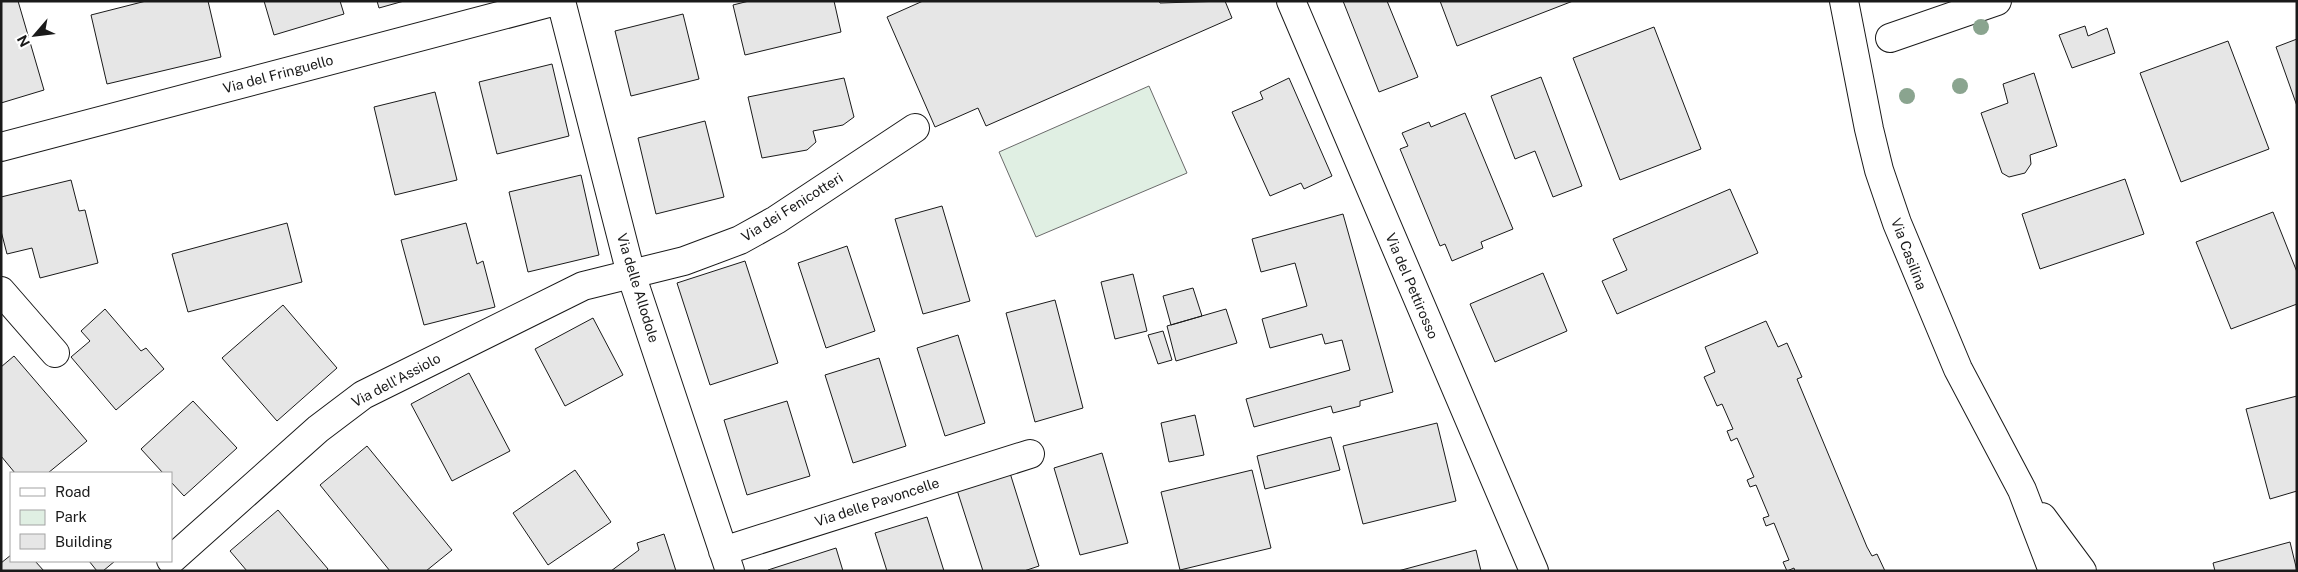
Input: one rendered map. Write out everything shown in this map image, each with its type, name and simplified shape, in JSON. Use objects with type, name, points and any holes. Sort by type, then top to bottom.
[{"type":"street","name":"Via del Fringuello","points":[[1,147],[556,1]]},
{"type":"street","name":"Via delle Allodole","points":[[561,1],[631,274],[726,561]]},
{"type":"street","name":"Via del Pettirosso","points":[[1291,1],[1534,571]]},
{"type":"street","name":"Via Casilina","points":[[1844,1],[1869,129],[1879,170],[1897,223],[1958,369],[2022,490],[2053,571]]},
{"type":"street","points":[[1890,38],[1997,1]]},
{"type":"street","name":"Via dei Fenicotteri","points":[[631,274],[705,254],[754,233],[914,128]]},
{"type":"street","name":"Via dell'Assiolo","points":[[172,559],[318,429],[363,395],[583,286],[631,274]]},
{"type":"street","points":[[1,291],[55,353]]},
{"type":"street","name":"Via delle Pavoncelle","points":[[726,561],[1030,454]]},
{"type":"street","name":"Via Casilina","points":[[2022,490],[2082,571]]},
{"type":"street","name":"Via dell'Assiolo","points":[[159,571],[169,562]]},
{"type":"green space","points":[[1149,86],[1187,173],[1036,237],[999,152]]},
{"type":"building","points":[[1,1],[18,1],[44,90],[1,103]]},
{"type":"building","points":[[146,1],[208,1],[221,57],[107,84],[91,15]]},
{"type":"building","points":[[264,1],[340,1],[344,14],[274,35]]},
{"type":"building","points":[[377,1],[404,1],[379,8]]},
{"type":"building","points":[[749,1],[834,1],[841,32],[745,55],[733,5]]},
{"type":"building","points":[[923,1],[1159,1],[1160,3],[1225,1],[1232,18],[986,126],[978,108],[935,127],[887,17]]},
{"type":"building","points":[[1343,1],[1387,1],[1418,77],[1379,92]]},
{"type":"building","points":[[1440,1],[1573,1],[1457,46]]},
{"type":"building","points":[[683,14],[699,79],[631,96],[615,31]]},
{"type":"building","points":[[2085,26],[2088,36],[2107,28],[2115,53],[2072,68],[2059,35]]},
{"type":"building","points":[[1654,27],[1701,149],[1620,180],[1573,58]]},
{"type":"building","points":[[2297,39],[2297,106],[2276,47]]},
{"type":"building","points":[[2228,41],[2269,149],[2181,182],[2140,73]]},
{"type":"building","points":[[552,64],[569,136],[497,154],[479,82]]},
{"type":"building","points":[[2034,73],[2057,146],[2030,155],[2031,164],[2025,173],[2009,177],[2002,173],[1981,113],[2008,103],[2003,84]]},
{"type":"building","points":[[1541,77],[1582,186],[1553,197],[1535,151],[1515,159],[1491,96]]},
{"type":"building","points":[[844,78],[854,117],[843,125],[813,131],[816,142],[807,150],[762,158],[748,97]]},
{"type":"building","points":[[1289,78],[1332,176],[1304,189],[1301,183],[1270,196],[1232,112],[1263,99],[1260,92]]},
{"type":"building","points":[[435,92],[457,180],[395,195],[374,107]]},
{"type":"building","points":[[1465,113],[1513,229],[1481,242],[1483,248],[1452,261],[1445,244],[1440,246],[1400,149],[1408,146],[1402,133],[1429,122],[1431,127]]},
{"type":"building","points":[[705,121],[724,197],[656,214],[638,138]]},
{"type":"building","points":[[581,175],[599,255],[528,272],[509,192]]},
{"type":"building","points":[[2125,179],[2144,234],[2040,269],[2022,214]]},
{"type":"building","points":[[71,180],[79,211],[85,210],[98,263],[40,278],[32,248],[7,254],[1,231],[1,197]]},
{"type":"building","points":[[1730,189],[1758,253],[1617,314],[1602,281],[1627,270],[1613,239]]},
{"type":"building","points":[[942,206],[970,301],[923,314],[895,219]]},
{"type":"building","points":[[2273,212],[2297,272],[2297,304],[2231,329],[2196,242]]},
{"type":"building","points":[[1343,214],[1393,392],[1360,401],[1360,406],[1333,413],[1331,406],[1254,427],[1246,399],[1350,370],[1342,340],[1325,344],[1322,334],[1270,348],[1262,319],[1307,306],[1295,263],[1261,272],[1252,239]]},
{"type":"building","points":[[287,223],[302,282],[188,312],[172,254]]},
{"type":"building","points":[[466,223],[477,264],[483,261],[495,307],[424,325],[401,240]]},
{"type":"building","points":[[847,246],[875,331],[826,348],[798,263]]},
{"type":"building","points":[[745,261],[778,363],[710,385],[677,283]]},
{"type":"building","points":[[1543,273],[1567,331],[1495,362],[1470,304]]},
{"type":"building","points":[[1133,274],[1147,331],[1115,339],[1101,282]]},
{"type":"building","points":[[1193,288],[1202,316],[1171,325],[1163,296]]},
{"type":"building","points":[[1055,300],[1083,408],[1035,422],[1006,313]]},
{"type":"building","points":[[283,305],[337,368],[277,421],[222,358]]},
{"type":"building","points":[[105,309],[141,351],[146,348],[164,369],[116,410],[71,357],[90,341],[81,331]]},
{"type":"building","points":[[1226,309],[1237,343],[1176,361],[1167,326]]},
{"type":"building","points":[[593,318],[623,375],[565,406],[535,349]]},
{"type":"building","points":[[1766,321],[1778,347],[1787,343],[1802,377],[1797,379],[1867,547],[1872,556],[1877,554],[1885,571],[1795,571],[1794,568],[1787,571],[1783,562],[1789,560],[1774,523],[1766,526],[1763,518],[1769,516],[1756,485],[1750,487],[1747,480],[1754,477],[1737,438],[1731,441],[1727,431],[1733,429],[1722,404],[1717,406],[1704,377],[1715,372],[1705,347]]},
{"type":"building","points":[[1163,331],[1172,360],[1158,364],[1148,335]]},
{"type":"building","points":[[958,335],[985,423],[945,436],[917,348]]},
{"type":"building","points":[[14,356],[87,441],[49,472],[14,472],[1,456],[1,367]]},
{"type":"building","points":[[879,358],[906,446],[853,463],[825,375]]},
{"type":"building","points":[[469,373],[510,451],[452,481],[411,404]]},
{"type":"building","points":[[2297,396],[2297,491],[2270,499],[2246,409]]},
{"type":"building","points":[[193,401],[237,448],[184,496],[172,483],[172,472],[162,472],[141,449]]},
{"type":"building","points":[[787,401],[810,476],[747,495],[724,420]]},
{"type":"building","points":[[1195,415],[1204,455],[1169,462],[1161,423]]},
{"type":"building","points":[[1437,423],[1456,501],[1363,524],[1343,446]]},
{"type":"building","points":[[1331,437],[1340,470],[1265,489],[1257,456]]},
{"type":"building","points":[[367,446],[452,550],[426,571],[390,571],[320,485]]},
{"type":"building","points":[[1102,453],[1128,543],[1080,555],[1054,468]]},
{"type":"building","points":[[575,470],[611,522],[548,565],[513,513]]},
{"type":"building","points":[[1252,470],[1271,548],[1180,570],[1161,492]]},
{"type":"building","points":[[1010,473],[1039,566],[1024,571],[983,571],[957,490]]},
{"type":"building","points":[[278,510],[328,569],[326,571],[247,571],[230,551]]},
{"type":"building","points":[[927,517],[944,571],[887,571],[875,533]]},
{"type":"building","points":[[664,534],[676,571],[611,571],[639,550],[637,543]]},
{"type":"building","points":[[2290,542],[2297,571],[2215,571],[2213,563]]},
{"type":"building","points":[[836,548],[843,571],[768,571],[768,570]]},
{"type":"building","points":[[1476,550],[1481,571],[1398,571]]},
{"type":"building","points":[[10,556],[10,562],[36,562],[44,571],[1,571],[1,563]]},
{"type":"building","points":[[90,562],[114,562],[103,571],[97,571]]}]
